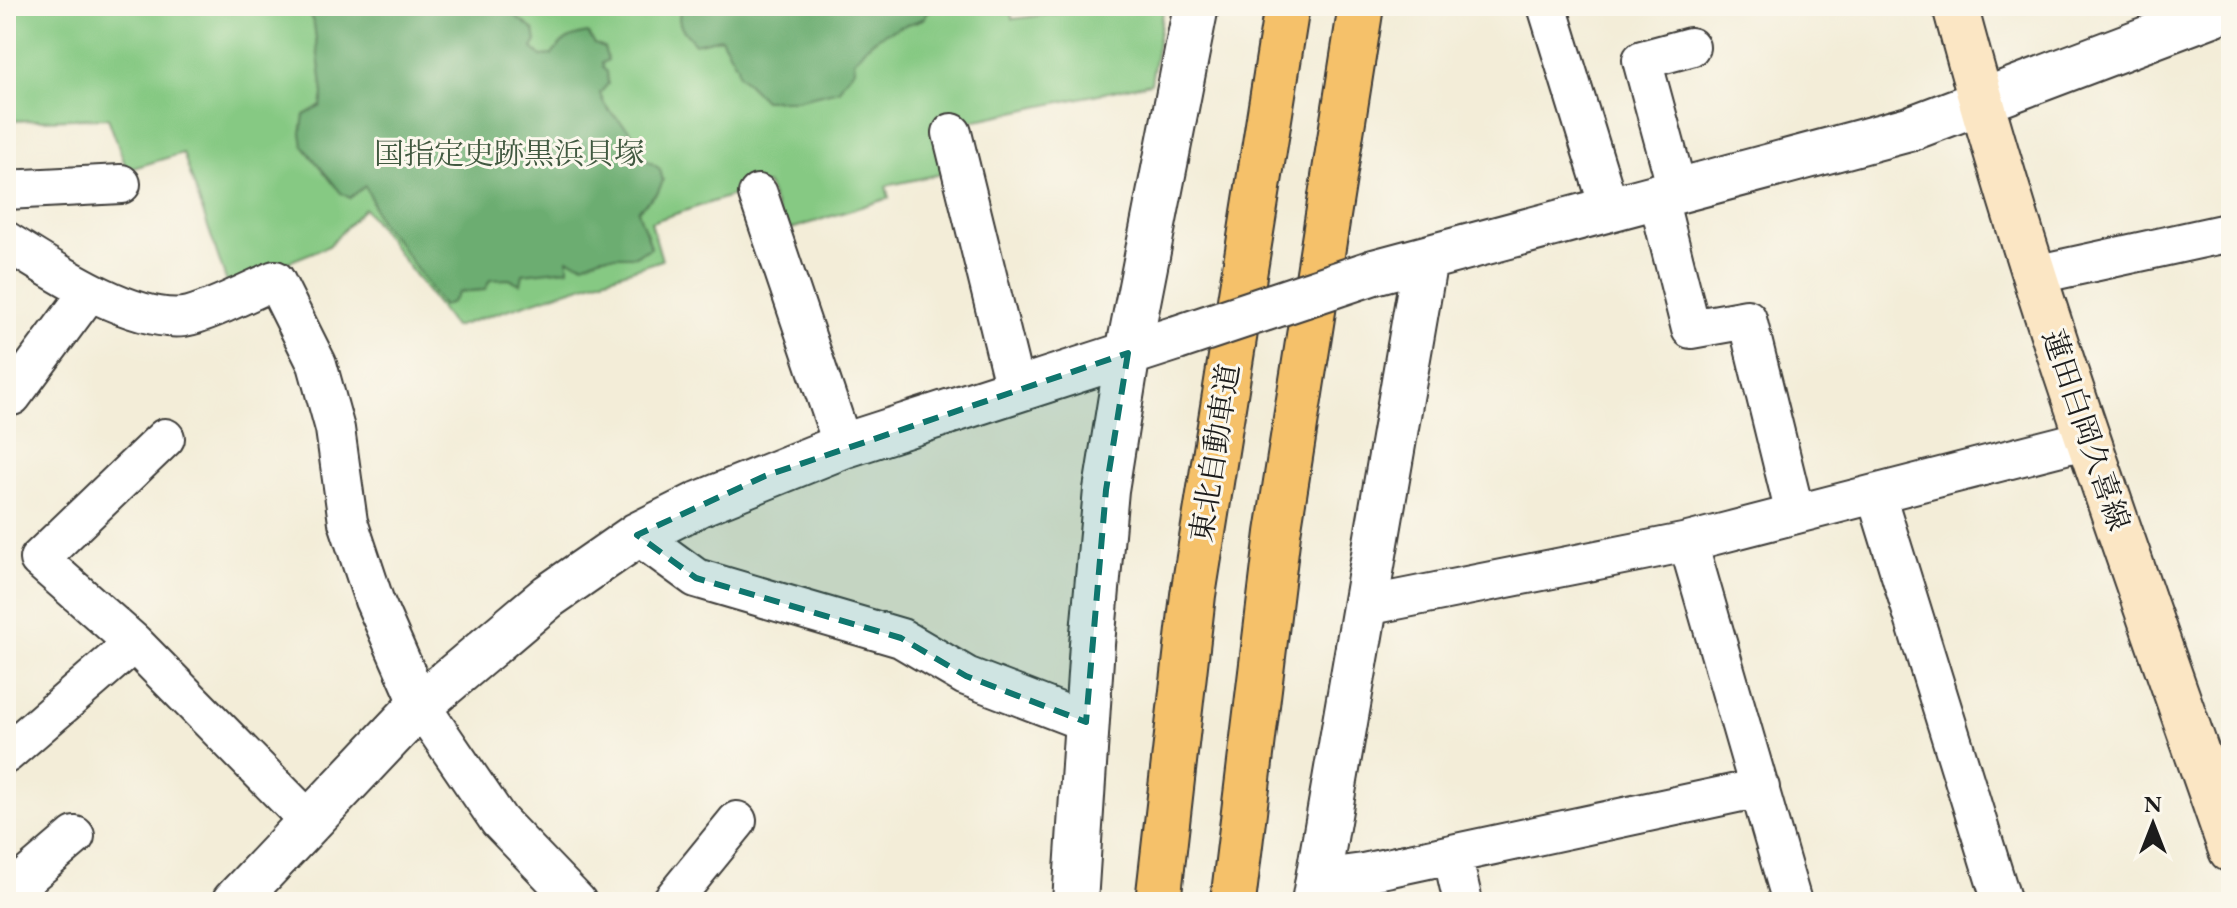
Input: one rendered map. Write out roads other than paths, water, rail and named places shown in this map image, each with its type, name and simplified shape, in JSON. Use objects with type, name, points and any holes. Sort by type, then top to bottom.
[{"type":"highway","name":"東北自動車道","points":[[1158,902],[1193,595],[1287,6]]},
{"type":"highway","points":[[1233,902],[1278,533],[1361,6]]},
{"type":"main road","name":"蓮田白岡久喜線","points":[[1955,6],[1980,101],[2034,275],[2231,850]]},
{"type":"street","points":[[1075,902],[1086,722],[1106,490],[1128,353],[1196,6]]},
{"type":"street","points":[[1547,6],[1609,207]]},
{"type":"street","points":[[234,902],[420,705],[549,596],[637,535],[699,504],[843,446],[1374,272],[1909,129],[2231,7]]},
{"type":"street","points":[[1690,47],[1642,60],[1691,329],[1747,319],[1795,514]]},
{"type":"street","points":[[952,133],[1015,389]]},
{"type":"street","points":[[6,190],[121,184]]},
{"type":"street","points":[[758,194],[843,446]]},
{"type":"street","points":[[2034,275],[2231,232]]},
{"type":"street","points":[[6,241],[89,292],[161,318],[187,316],[275,280],[317,364],[335,429],[348,522],[374,600],[420,705],[499,821],[577,902]]},
{"type":"street","points":[[1425,259],[1316,890],[1363,873],[1760,788]]},
{"type":"street","points":[[12,396],[89,292]]},
{"type":"street","points":[[165,438],[39,559],[134,643],[309,821]]},
{"type":"street","points":[[1366,606],[1688,542],[2088,439]]},
{"type":"street","points":[[1876,495],[2002,902]]},
{"type":"street","points":[[637,535],[696,578],[901,638],[966,676],[1086,722]]},
{"type":"street","points":[[1688,542],[1792,902]]},
{"type":"street","points":[[6,754],[134,643]]},
{"type":"street","points":[[671,902],[737,821]]},
{"type":"street","points":[[6,895],[75,836]]},
{"type":"street","points":[[1452,854],[1463,902]]},
{"type":"park label","name":"国指定史跡黒浜貝塚","points":[[509,154]]}]
